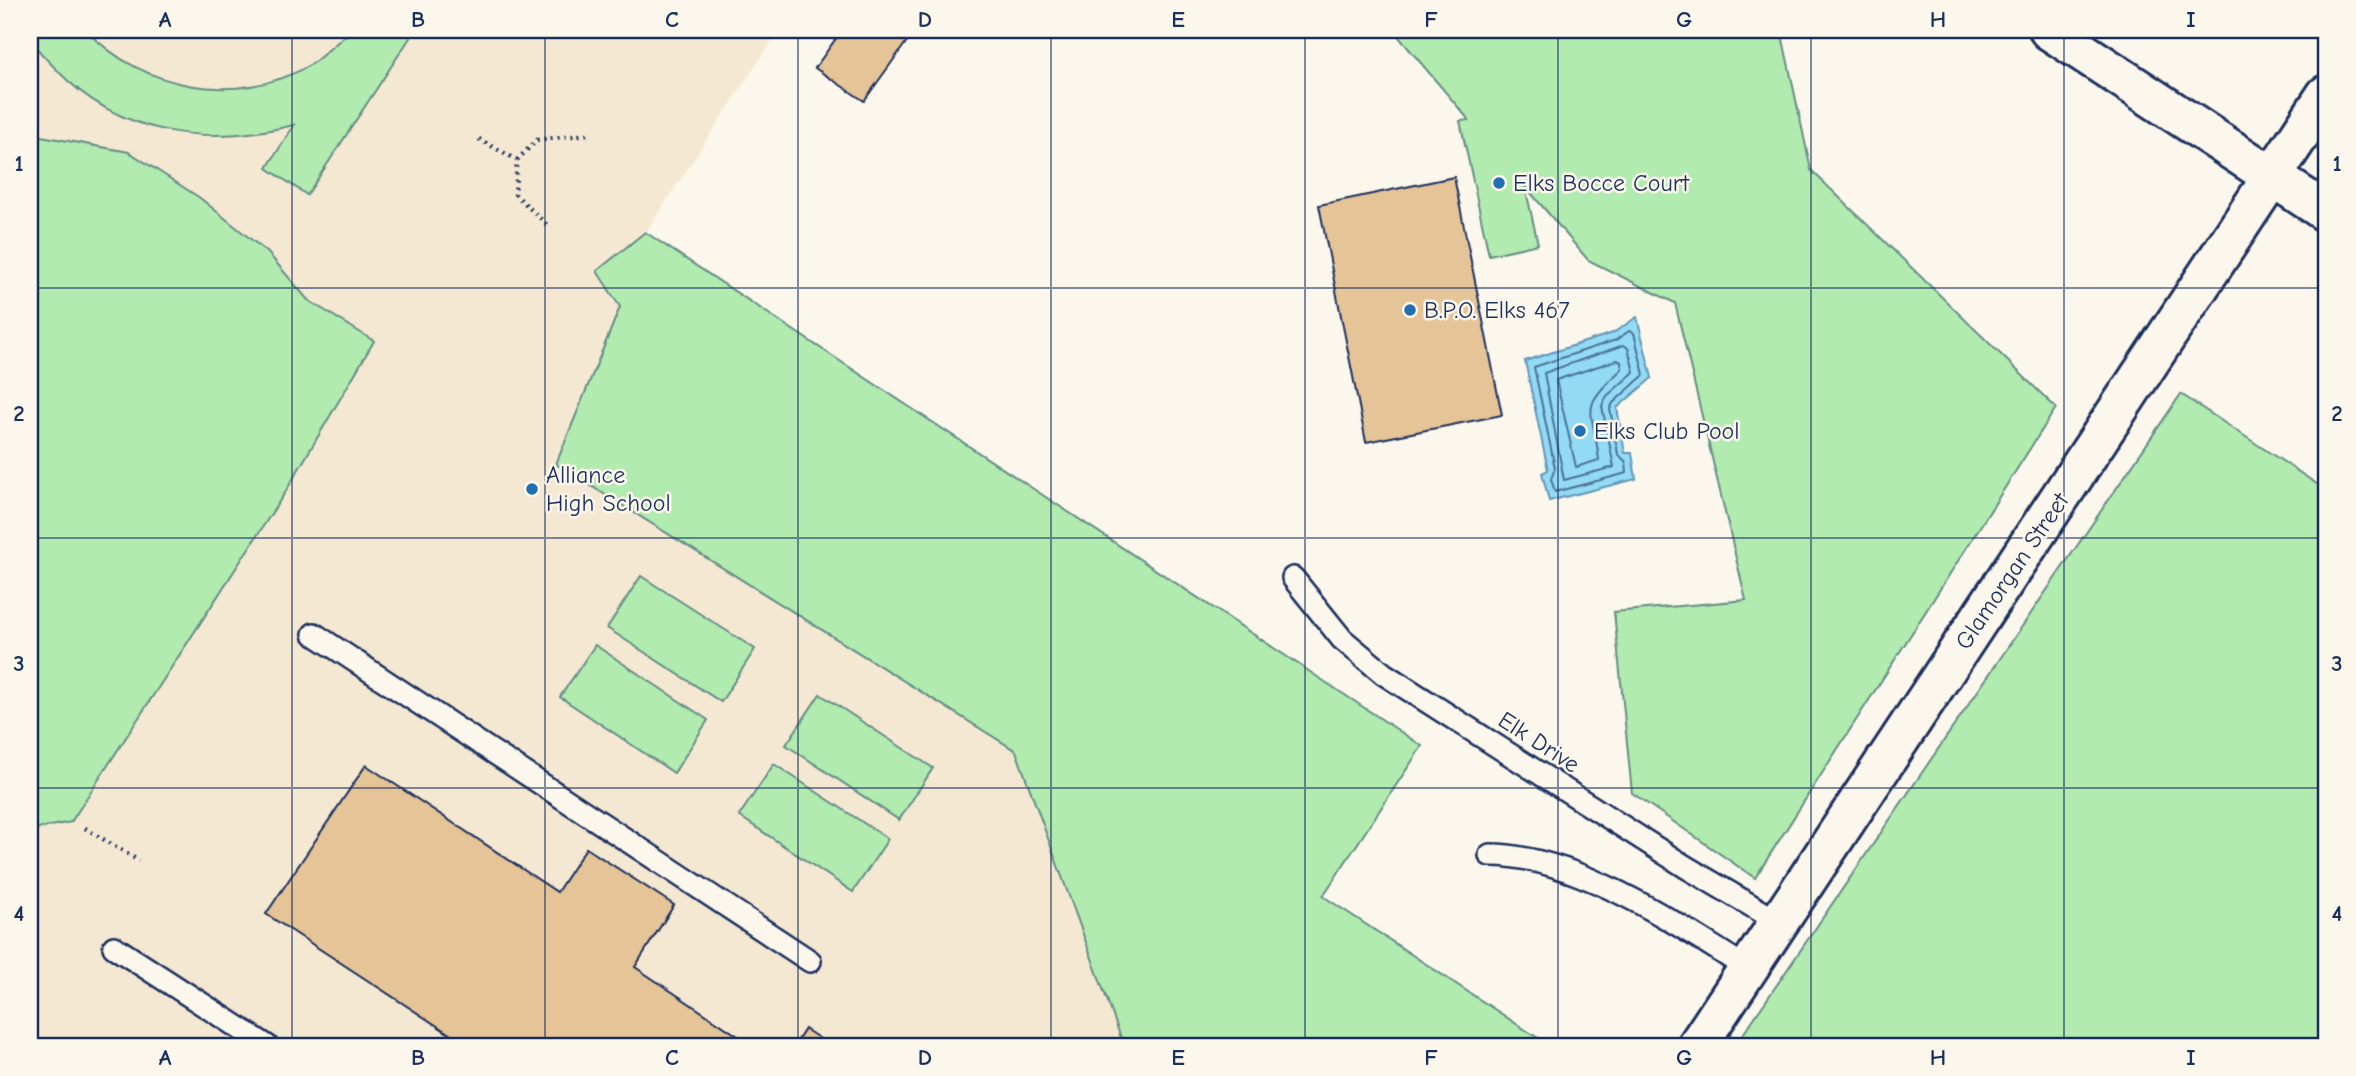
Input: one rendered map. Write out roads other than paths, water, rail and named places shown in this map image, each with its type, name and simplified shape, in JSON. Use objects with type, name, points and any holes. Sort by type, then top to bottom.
[{"type":"street","points":[[2049,30],[2326,212]]},
{"type":"street","name":"Glamorgan Street","points":[[1697,1046],[2326,95]]},
{"type":"lane","name":"Elk Drive","points":[[1293,578],[1342,639],[1384,674],[1686,867],[1779,922]]},
{"type":"lane","points":[[314,634],[810,961]]},
{"type":"lane","points":[[1490,855],[1519,855],[1541,860],[1589,879],[1677,925],[1748,969]]},
{"type":"lane","points":[[114,947],[267,1046]]},
{"type":"water","name":"Elks Club Pool","points":[[1637,317],[1652,378],[1617,408],[1625,453],[1632,453],[1636,479],[1549,501],[1542,473],[1548,470],[1525,361],[1613,333]]},
{"type":"place","name":"Elks Bocce Court","points":[[1499,183]]},
{"type":"place","name":"B.P.O. Elks 467","points":[[1410,310]]},
{"type":"place","name":"Elks Club Pool","points":[[1580,431]]},
{"type":"place","name":"Alliance High School","points":[[532,489]]}]
